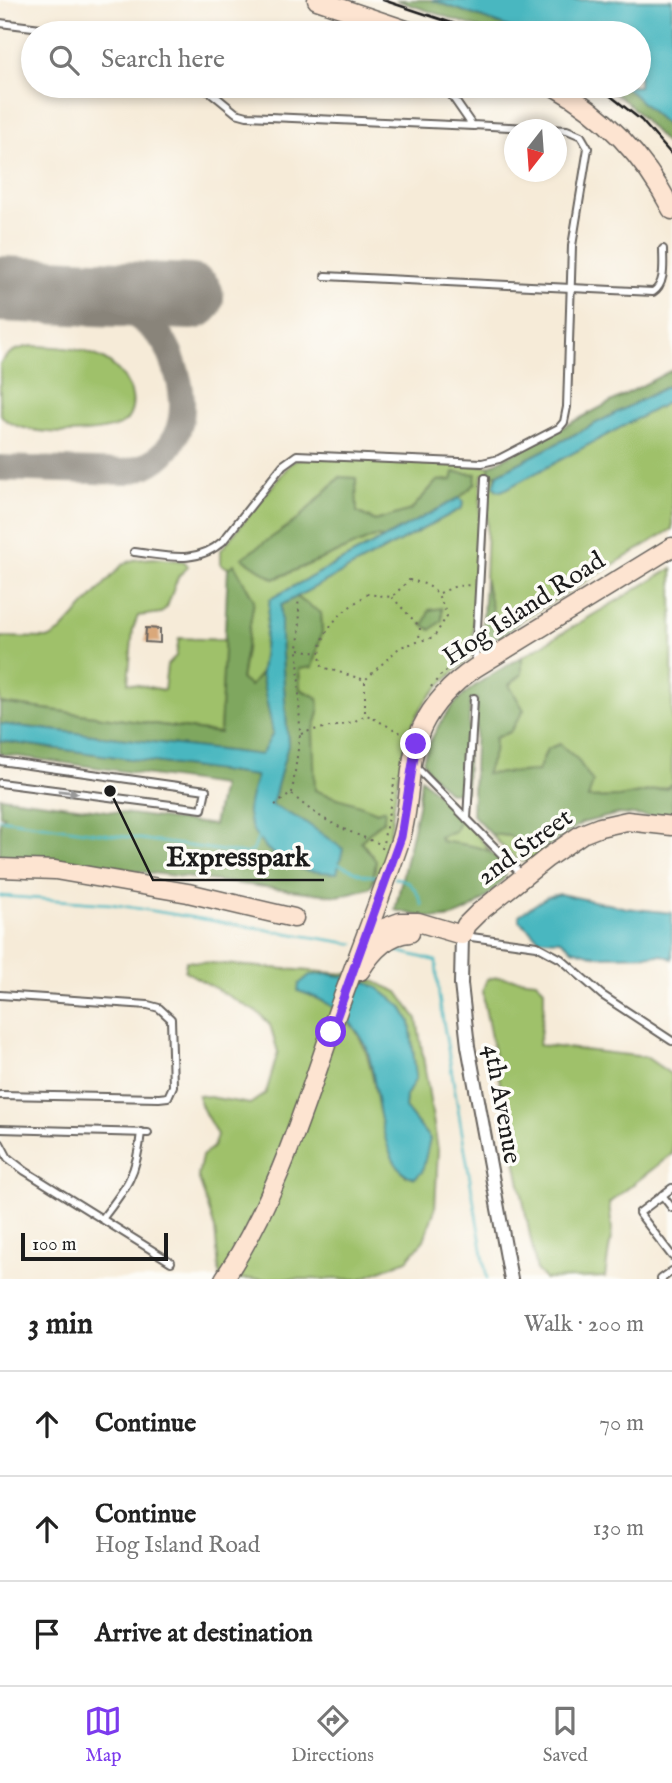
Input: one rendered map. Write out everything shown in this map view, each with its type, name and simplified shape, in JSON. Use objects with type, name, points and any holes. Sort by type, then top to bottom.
[{"type":"street","points":[[317,0],[377,21]]},
{"type":"street","points":[[571,98],[592,112],[628,145],[651,173],[672,211]]},
{"type":"street","name":"Hog Island Road","points":[[369,942],[401,837],[419,735],[434,706],[447,690],[474,668],[672,547]]},
{"type":"street","name":"2nd Street","points":[[463,935],[470,920],[582,834],[627,821],[672,826]]},
{"type":"street","points":[[0,868],[55,870],[188,892],[295,918]]},
{"type":"street","points":[[224,1279],[240,1256],[278,1178],[352,973],[369,942],[400,922],[418,922],[442,930]]},
{"type":"street","points":[[369,942],[388,940],[404,933],[442,930],[463,935]]},
{"type":"street","name":"4th Avenue","points":[[463,935],[461,984],[468,1046],[511,1279]]},
{"type":"street","points":[[340,1006],[361,969],[369,942]]},
{"type":"lane","points":[[0,23],[21,26]]},
{"type":"lane","points":[[134,552],[187,558],[213,550],[283,465],[297,454],[482,463],[499,459],[559,428],[564,422],[567,407],[570,287],[575,218],[589,156],[585,140],[575,132],[567,130],[247,116],[236,113],[218,98]]},
{"type":"lane","points":[[453,98],[468,121],[478,126]]},
{"type":"lane","points":[[324,276],[653,292],[658,289],[662,280],[663,249]]},
{"type":"lane","points":[[474,668],[485,478]]},
{"type":"lane","points":[[467,819],[474,698]]},
{"type":"lane","points":[[0,761],[206,790],[202,809],[0,783]]},
{"type":"lane","points":[[412,763],[525,877]]},
{"type":"lane","points":[[463,935],[537,946],[561,959],[602,995],[672,1041]]},
{"type":"lane","points":[[0,995],[159,1008],[171,1019],[173,1086],[168,1097],[159,1098],[0,1095]]},
{"type":"lane","points":[[0,1129],[144,1132],[127,1188],[102,1219]]},
{"type":"lane","points":[[0,1143],[8,1158],[25,1171],[171,1262]]},
{"type":"lane","points":[[672,1188],[639,1213],[672,1256]]},
{"type":"lane","points":[[662,1195],[672,1208]]},
{"type":"lane","points":[[661,1279],[672,1271]]},
{"type":"path","points":[[365,715],[365,680],[400,647],[434,637],[447,617],[439,593],[433,588],[409,580],[391,597]]},
{"type":"path","points":[[439,593],[456,586],[479,585]]},
{"type":"path","points":[[365,680],[322,667],[318,654],[326,632],[351,605],[368,594],[391,597],[419,627],[419,640]]},
{"type":"path","points":[[275,805],[292,793],[300,735],[298,600]]},
{"type":"path","points":[[298,649],[318,654]]},
{"type":"path","points":[[300,735],[314,729],[355,723],[365,715]]},
{"type":"path","points":[[365,715],[404,734]]},
{"type":"path","points":[[292,793],[307,809],[337,828],[383,845]]},
{"type":"green space","points":[[396,0],[432,0],[491,21],[458,21]]},
{"type":"green space","points":[[621,98],[637,98],[672,130],[672,150]]},
{"type":"green space","points":[[32,346],[90,353],[114,367],[131,392],[132,408],[128,419],[115,427],[80,433],[38,431],[7,421],[0,412],[0,364],[14,351]]},
{"type":"green space","points":[[672,370],[672,384],[498,474],[489,475],[489,466]]},
{"type":"green space","points":[[672,400],[672,529],[522,620],[510,615],[494,617],[485,579],[489,475],[482,474],[472,655],[426,701],[409,733],[388,847],[384,862],[372,885],[376,861],[361,841],[384,820],[384,809],[377,812],[314,790],[313,732],[319,713],[318,698],[300,689],[299,669],[312,667],[322,632],[321,613],[296,597],[462,508],[463,501],[459,498],[475,484],[452,480],[437,481],[411,510],[375,521],[357,512],[340,477],[297,520],[243,558],[274,579],[374,537],[384,538],[270,599],[261,673],[250,686],[241,680],[254,600],[234,565],[228,568],[221,565],[221,550],[290,464],[298,459],[310,457],[489,466],[490,475],[498,474],[495,480],[501,491]]},
{"type":"green space","points":[[454,472],[476,474],[475,484],[459,498],[384,538],[374,537],[274,579],[242,558],[297,520],[340,477],[356,478],[357,512],[375,521],[411,510],[437,481],[452,480]]},
{"type":"green space","points":[[153,558],[184,561],[188,566],[178,577],[167,607],[161,613],[138,616],[133,629],[128,683],[164,690],[167,665],[176,656],[179,638],[225,640],[220,733],[0,703],[0,637],[50,638],[61,631],[122,565],[133,560]]},
{"type":"green space","points":[[234,564],[254,600],[241,679],[250,686],[261,673],[273,733],[262,755],[0,724],[0,703],[220,733],[228,568]]},
{"type":"green space","points":[[672,568],[672,783],[667,787],[619,797],[587,798],[547,749],[538,771],[486,774],[494,753],[495,738],[509,684],[522,674],[522,657]]},
{"type":"green space","points":[[485,579],[494,617],[510,615],[522,620],[499,637],[482,635]]},
{"type":"green space","points":[[296,597],[321,613],[322,632],[312,667],[299,669],[300,689],[318,698],[319,713],[313,732],[315,790],[377,812],[385,809],[384,819],[361,841],[376,861],[372,885],[369,888],[338,896],[0,856],[0,822],[4,816],[0,815],[0,797],[214,825],[222,785],[0,754],[0,741],[256,776],[248,812],[305,822],[272,805],[288,745],[281,605]]},
{"type":"green space","points":[[442,608],[442,620],[431,630],[422,624],[425,623],[429,610]]},
{"type":"green space","points":[[522,657],[522,674],[509,685],[524,710],[510,732],[495,738],[494,753],[486,774],[538,771],[547,749],[560,744],[577,759],[593,782],[588,798],[619,797],[667,788],[672,783],[672,818],[618,814],[582,823],[550,845],[526,848],[510,836],[491,834],[472,814],[477,699],[470,700],[466,792],[449,793],[428,771],[423,760],[440,723],[450,709],[474,687]]},
{"type":"green space","points":[[421,778],[457,812],[459,821],[455,831],[439,837],[441,841],[489,851],[502,865],[506,875],[477,905],[448,918],[425,917],[395,910],[418,806]]},
{"type":"green space","points":[[457,812],[490,850],[441,841],[439,837],[455,831]]},
{"type":"green space","points":[[491,834],[511,836],[526,848],[550,845],[532,860],[521,861],[510,854]]},
{"type":"green space","points":[[186,961],[360,975],[398,992],[417,1019],[438,1150],[435,1209],[424,1240],[407,1260],[361,1279],[220,1279],[215,1229],[198,1176],[202,1156],[213,1147],[217,1135],[203,1111],[198,1095],[250,1104],[266,1093],[278,1052],[270,1025],[260,1014],[185,971]],"holes":[[[298,991],[402,1007],[410,1022],[416,1078],[406,1096],[405,1108],[430,1139],[406,1176],[391,1150],[382,1124],[364,1046],[351,1024],[330,1005]]]},
{"type":"green space","points":[[498,977],[536,981],[544,989],[539,1045],[646,1057],[672,1075],[672,1154],[609,1203],[612,1230],[605,1277],[545,1279],[537,1271],[484,1002],[483,989],[487,979]]},
{"type":"water","points":[[432,0],[672,0],[672,130],[637,98],[651,98],[651,21],[491,21]]},
{"type":"water","points":[[672,384],[672,400],[508,488],[501,491],[494,486],[498,474]]},
{"type":"water","points":[[459,498],[463,501],[462,508],[281,605],[288,745],[272,805],[305,822],[343,849],[337,873],[294,867],[262,844],[253,830],[248,814],[256,776],[0,741],[0,724],[261,755],[273,733],[261,673],[270,599]]},
{"type":"water","points":[[560,894],[627,908],[672,913],[672,959],[663,955],[596,956],[572,949],[561,940],[539,939],[519,920],[519,915],[547,897]]},
{"type":"water","points":[[328,974],[360,979],[378,988],[402,1007],[410,1022],[416,1078],[406,1096],[405,1108],[430,1139],[422,1172],[415,1178],[402,1171],[392,1158],[380,1118],[369,1056],[358,1032],[337,1010],[298,991],[299,984],[310,975]]},
{"type":"building","points":[[146,628],[160,629],[160,643],[145,642]]},
{"type":"waterway","points":[[0,819],[245,854],[253,851],[258,838]]},
{"type":"waterway","points":[[338,864],[364,875],[382,877]]},
{"type":"waterway","points":[[395,878],[413,887],[422,905]]},
{"type":"waterway","points":[[0,896],[111,904],[354,944]]},
{"type":"waterway","points":[[389,949],[436,961],[439,997],[487,1279]]},
{"type":"taxiway","points":[[0,468],[126,472],[157,459],[176,436],[182,407],[181,390],[167,347],[155,331],[138,317],[91,292]]},
{"type":"runway","points":[[0,289],[191,297]]},
{"type":"railway","points":[[383,0],[446,21]]},
{"type":"railway","points":[[613,98],[641,120],[672,155]]},
{"type":"place","name":"Expresspark","points":[[110,791]]},
{"type":"route","points":[[331,1032],[401,837],[416,744]]}]
